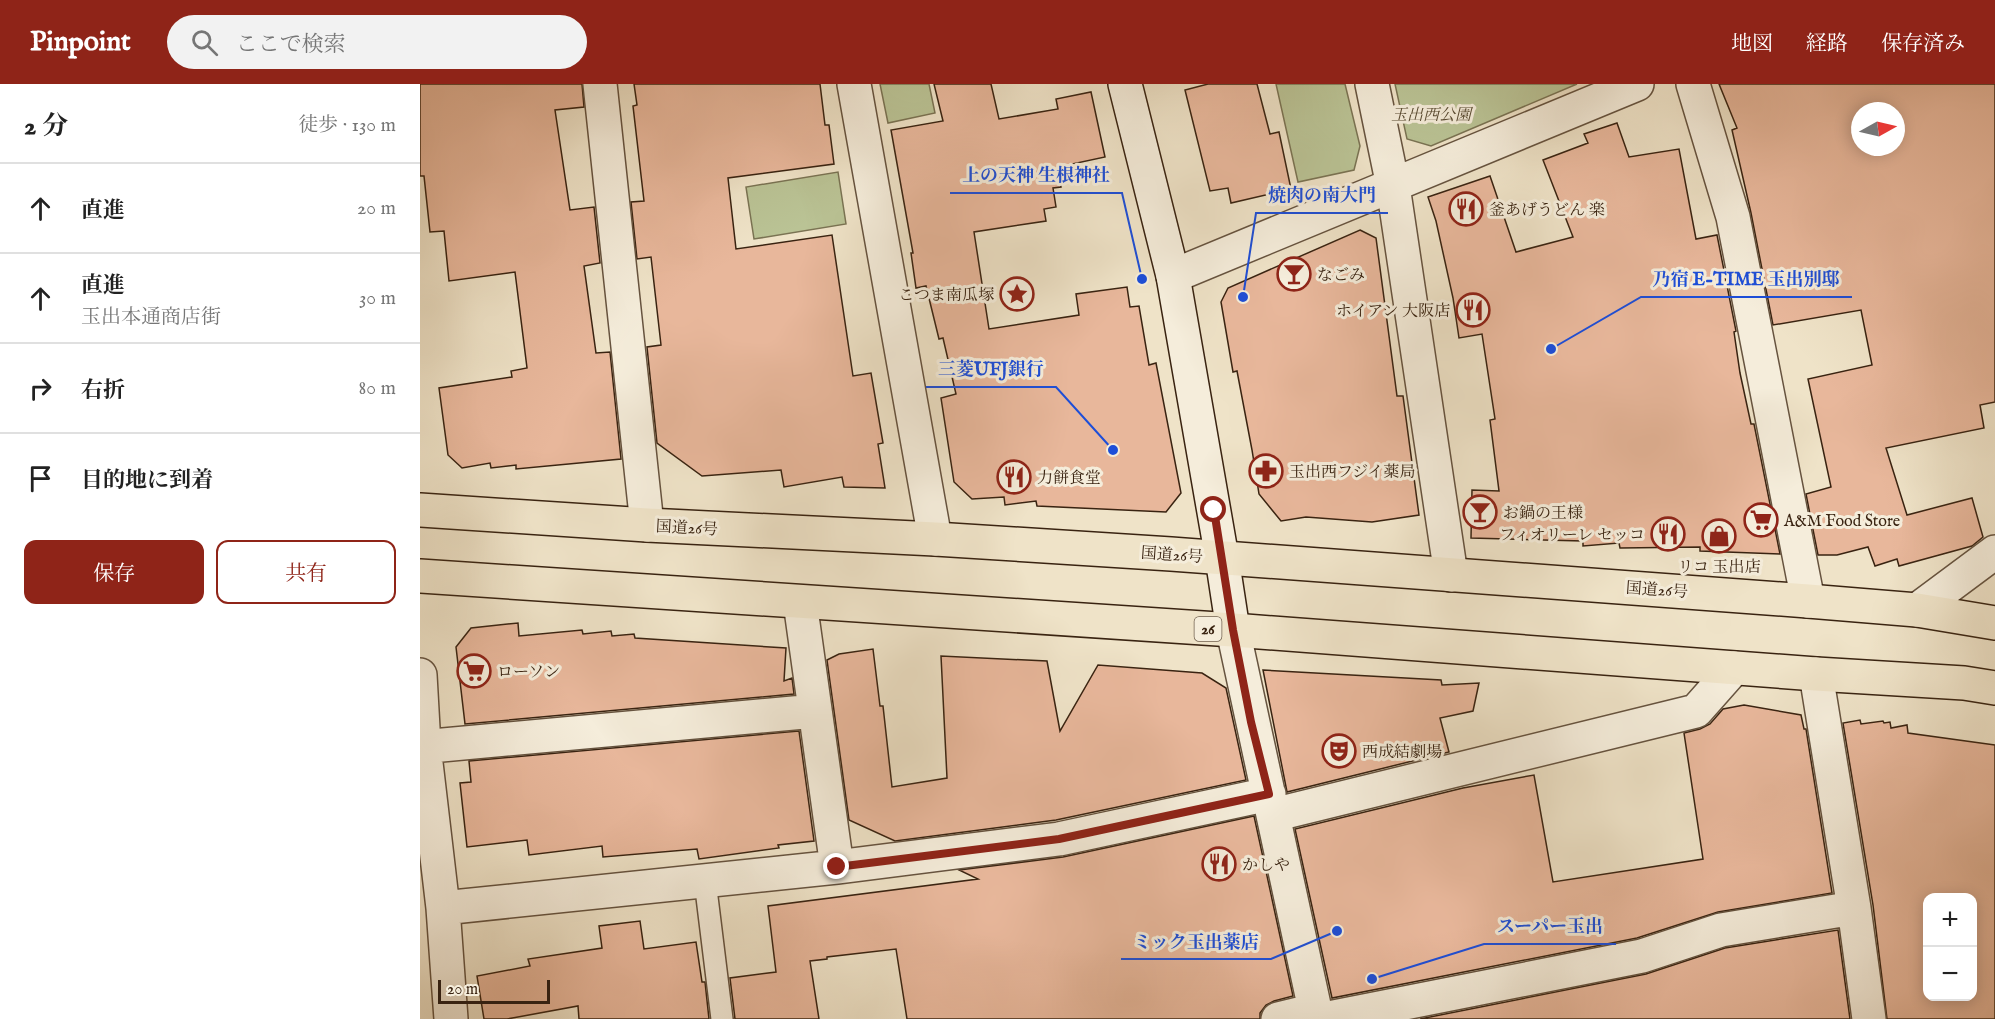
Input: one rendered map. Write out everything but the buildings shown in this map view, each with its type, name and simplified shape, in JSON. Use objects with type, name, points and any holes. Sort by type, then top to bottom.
[{"type":"highway","name":"国道26号","points":[[420,510],[647,525],[935,539],[1809,600],[1917,610],[1995,623]]},
{"type":"highway","name":"26","points":[[420,576],[1233,630],[1995,687]]},
{"type":"street","points":[[600,84],[647,525]]},
{"type":"street","points":[[854,84],[935,539]]},
{"type":"street","points":[[1125,84],[1173,276],[1233,630],[1251,722],[1319,1016]]},
{"type":"street","points":[[1372,84],[1393,186],[1451,575]]},
{"type":"street","points":[[1173,276],[1637,84]]},
{"type":"street","points":[[1693,84],[1732,217],[1809,600]]},
{"type":"street","points":[[1917,610],[1995,552]]},
{"type":"street","points":[[800,602],[837,867]]},
{"type":"street","points":[[434,901],[705,881],[837,867],[1059,839],[1271,804],[1696,711],[1734,668]]},
{"type":"street","points":[[1816,674],[1854,908],[1869,1019]]},
{"type":"street","points":[[420,675],[422,746],[434,901],[451,1019]]},
{"type":"street","points":[[422,746],[816,711]]},
{"type":"street","points":[[1278,1019],[1319,1016],[1642,956],[1722,930],[1854,908]]},
{"type":"lane","points":[[705,881],[722,1019]]},
{"type":"green space","points":[[880,84],[929,84],[935,113],[888,123]]},
{"type":"green space","points":[[1276,84],[1345,84],[1360,146],[1354,170],[1298,182]]},
{"type":"green space","name":"玉出西公園","points":[[1395,84],[1577,84],[1431,146],[1407,139]]},
{"type":"green space","points":[[838,172],[846,224],[754,239],[746,187]]},
{"type":"place","name":"釜あげうどん 楽","points":[[1466,209]]},
{"type":"place","name":"なごみ","points":[[1294,274]]},
{"type":"place","name":"上の天神 生根神社","points":[[1142,279]]},
{"type":"place","name":"こつま南瓜塚","points":[[1017,294]]},
{"type":"place","name":"焼肉の南大門","points":[[1243,297]]},
{"type":"place","name":"ホイアン 大阪店","points":[[1473,310]]},
{"type":"place","name":"乃宿 E-TIME 玉出別邸","points":[[1551,349]]},
{"type":"place","name":"三菱UFJ銀行","points":[[1113,450]]},
{"type":"place","name":"玉出西フジイ薬局","points":[[1266,471]]},
{"type":"place","name":"力餅食堂","points":[[1014,477]]},
{"type":"place","name":"お鍋の王様","points":[[1480,512]]},
{"type":"place","name":"A&M Food Store","points":[[1761,520]]},
{"type":"place","name":"フィオリーレ セッコ","points":[[1668,534]]},
{"type":"place","name":"リコ 玉出店","points":[[1719,536]]},
{"type":"place","name":"ローソン","points":[[474,671]]},
{"type":"place","name":"西成結劇場","points":[[1339,751]]},
{"type":"place","name":"かしや","points":[[1219,864]]},
{"type":"place","name":"ミック玉出薬店","points":[[1337,931]]},
{"type":"place","name":"スーパー玉出","points":[[1372,979]]},
{"type":"route","points":[[837,867],[1059,839],[1269,794],[1251,722],[1233,630],[1214,510]]}]
